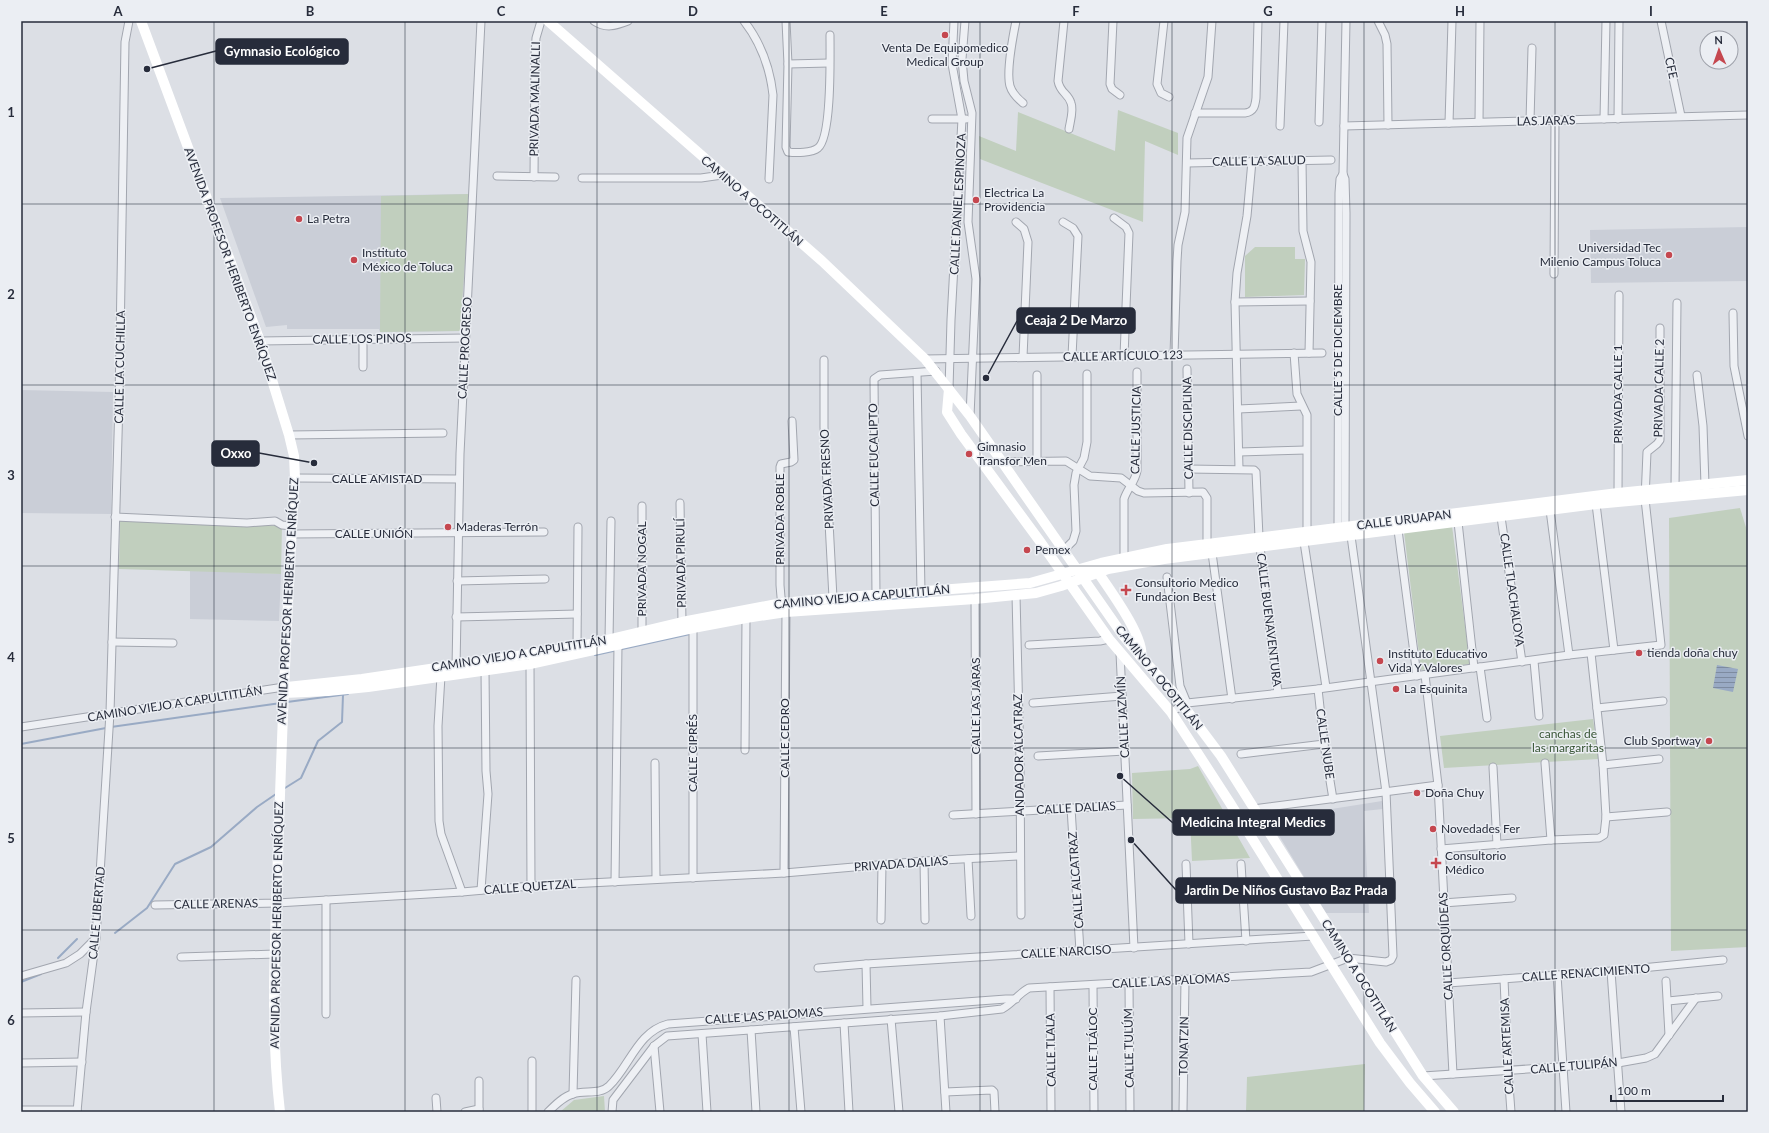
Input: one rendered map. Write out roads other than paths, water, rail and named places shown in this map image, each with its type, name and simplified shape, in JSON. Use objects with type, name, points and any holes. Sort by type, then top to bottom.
[{"type":"main road","name":"AVENIDA PROFESOR HERIBERTO ENRÍQUEZ","points":[[140,21],[260,341],[294,456],[295,478],[291,530],[284,690],[275,954],[274,1048],[280,1112]]},
{"type":"main road","name":"CAMINO A OCOTITLÁN","points":[[548,21],[722,175],[822,260],[936,371],[970,416],[1080,574],[1141,657],[1185,704],[1221,756],[1423,1076],[1454,1112]]},
{"type":"main road","name":"CAMINO A OCOTITLÁN","points":[[949,389],[947,408],[948,415],[1109,639],[1171,712],[1395,1065],[1435,1112]]},
{"type":"main road","name":"CALLE URUAPAN","points":[[1063,574],[1080,574],[1124,557],[1208,544],[1304,542],[1596,504],[1675,488],[1748,480]]},
{"type":"main road","name":"CALLE URUAPAN","points":[[1096,569],[1212,553],[1307,532],[1618,492],[1644,494],[1748,490]]},
{"type":"main road","points":[[1096,569],[1136,633],[1142,649],[1141,657]]},
{"type":"main road","name":"CAMINO VIEJO A CAPULTITLÁN","points":[[284,690],[456,670],[577,647],[614,642],[746,618],[784,608],[833,598],[1030,583],[1063,574]]},
{"type":"main road","name":"CALLE URUAPAN","points":[[1070,583],[1080,574]]},
{"type":"main road","name":"CAMINO VIEJO A CAPULTITLÁN","points":[[284,690],[328,691],[441,676],[456,670],[485,670],[530,664],[614,642],[642,631],[682,622],[784,608],[975,599],[1045,591],[1070,583]]},
{"type":"street","name":"CALLE LA CUCHILLA","points":[[110,713],[119,402],[125,42],[129,21]]},
{"type":"street","name":"CALLE PROGRESO","points":[[456,670],[459,479],[481,21]]},
{"type":"street","name":"PRIVADA MALINALLI","points":[[534,177],[535,54],[536,38],[541,21]]},
{"type":"street","points":[[594,21],[607,27],[615,26],[628,21]]},
{"type":"street","points":[[744,21],[760,44],[769,69],[772,84],[772,130],[769,179]]},
{"type":"street","points":[[786,21],[788,64],[787,151],[813,151],[820,147],[824,139],[828,103],[830,35]]},
{"type":"street","name":"CALLE DANIEL ESPINOZA","points":[[949,389],[962,119],[952,64],[954,21]]},
{"type":"street","name":"CALLE DANIEL ESPINOZA","points":[[965,21],[962,59],[972,119],[968,222],[976,279],[970,416]]},
{"type":"street","points":[[1016,21],[1010,61],[1009,83],[1013,93],[1023,103]]},
{"type":"street","points":[[1064,21],[1058,81],[1060,90],[1071,101],[1072,106],[1069,129]]},
{"type":"street","points":[[1113,21],[1110,84],[1112,89],[1120,95]]},
{"type":"street","points":[[1164,21],[1157,84],[1161,93],[1169,97]]},
{"type":"street","points":[[1174,355],[1177,261],[1178,245],[1185,212],[1187,138],[1210,72],[1212,21]]},
{"type":"street","points":[[1195,113],[1245,112],[1253,110],[1256,98],[1258,21]]},
{"type":"street","points":[[1280,126],[1284,21]]},
{"type":"street","points":[[1319,122],[1322,21]]},
{"type":"street","name":"CALLE 5 DE DICIEMBRE","points":[[1341,527],[1346,213],[1345,179],[1343,174],[1346,21]]},
{"type":"street","points":[[1378,21],[1385,35],[1387,44],[1388,125]]},
{"type":"street","points":[[1449,123],[1452,21]]},
{"type":"street","points":[[1479,122],[1480,21]]},
{"type":"street","points":[[1604,119],[1606,21]]},
{"type":"street","points":[[1618,119],[1619,21]]},
{"type":"street","name":"CFE","points":[[1661,21],[1681,116]]},
{"type":"street","points":[[1530,121],[1532,48]]},
{"type":"street","points":[[788,64],[830,63]]},
{"type":"street","name":"LAS JARAS","points":[[1344,126],[1748,115]]},
{"type":"street","points":[[932,119],[972,119]]},
{"type":"street","points":[[1554,274],[1555,121]]},
{"type":"street","name":"CALLE LA SALUD","points":[[1187,163],[1331,160]]},
{"type":"street","points":[[1188,469],[1239,469],[1235,302],[1237,273],[1247,216],[1252,161]]},
{"type":"street","points":[[1302,161],[1303,231],[1311,262],[1309,353]]},
{"type":"street","points":[[582,178],[701,178],[722,175]]},
{"type":"street","points":[[497,176],[555,177]]},
{"type":"street","points":[[1114,218],[1126,227],[1129,233],[1124,356]]},
{"type":"street","points":[[1016,222],[1024,229],[1028,242],[1023,357]]},
{"type":"street","points":[[1063,222],[1073,228],[1078,236],[1072,356]]},
{"type":"street","name":"PRIVADA CALLE 1","points":[[1618,492],[1619,295]]},
{"type":"street","points":[[1235,302],[1310,301]]},
{"type":"street","points":[[1675,488],[1677,303]]},
{"type":"street","points":[[1733,313],[1734,366],[1748,436]]},
{"type":"street","name":"PRIVADA CALLE 2","points":[[1614,650],[1661,645],[1644,494],[1647,452],[1660,440],[1660,328]]},
{"type":"street","name":"CALLE LOS PINOS","points":[[260,341],[465,338]]},
{"type":"street","points":[[363,339],[364,367]]},
{"type":"street","name":"CALLE ARTÍCULO 123","points":[[925,359],[1322,352]]},
{"type":"street","points":[[1294,353],[1296,388],[1301,406],[1307,415],[1307,532]]},
{"type":"street","name":"PRIVADA FRESNO","points":[[824,360],[824,427],[833,598]]},
{"type":"street","name":"CALLE DISCIPLINA","points":[[1187,369],[1189,493],[1201,492],[1206,496],[1208,544]]},
{"type":"street","name":"CALLE EUCALIPTO","points":[[876,595],[874,379],[880,374],[936,371]]},
{"type":"street","name":"CALLE JUSTICIA","points":[[1124,557],[1124,499],[1127,490],[1136,477],[1137,471],[1137,372]]},
{"type":"street","points":[[916,373],[921,592]]},
{"type":"street","points":[[1064,550],[1072,543],[1076,532],[1074,484],[1084,458],[1087,442],[1087,374]]},
{"type":"street","points":[[1037,375],[1037,460]]},
{"type":"street","points":[[1697,375],[1703,419],[1705,485]]},
{"type":"street","points":[[1238,409],[1301,406]]},
{"type":"street","name":"PRIVADA ROBLE","points":[[784,608],[780,585],[780,467],[781,464],[794,460],[792,421]]},
{"type":"street","points":[[289,435],[443,433]]},
{"type":"street","points":[[1239,452],[1306,450]]},
{"type":"street","points":[[1002,462],[1037,460],[1066,461],[1094,477],[1121,478],[1138,491],[1153,494],[1189,493]]},
{"type":"street","name":"CALLE BUENAVENTURA","points":[[1239,469],[1252,468],[1256,472],[1259,542],[1278,693]]},
{"type":"street","name":"CALLE AMISTAD","points":[[295,478],[459,479]]},
{"type":"street","name":"PRIVADA PIRULÍ","points":[[680,503],[682,622]]},
{"type":"street","points":[[1171,712],[1185,704],[1318,689],[1614,650],[1596,504]]},
{"type":"street","name":"PRIVADA NOGAL","points":[[642,506],[642,631]]},
{"type":"street","points":[[1550,510],[1569,655]]},
{"type":"street","name":"CALLE UNIÓN","points":[[115,517],[247,523],[275,521],[291,530],[458,534],[544,532]]},
{"type":"street","name":"CALLE TLACHALOYA","points":[[1501,517],[1522,662]]},
{"type":"street","points":[[611,521],[614,642],[615,882]]},
{"type":"street","points":[[1458,522],[1477,668],[1487,718]]},
{"type":"street","points":[[577,647],[578,527]]},
{"type":"street","name":"CALLE ORQUÍDEAS","points":[[1398,530],[1438,785],[1453,1074]]},
{"type":"street","points":[[1348,958],[1389,961],[1393,956],[1386,792],[1351,536]]},
{"type":"street","points":[[1304,542],[1326,687]]},
{"type":"street","points":[[1212,553],[1232,699]]},
{"type":"street","points":[[1167,577],[1180,686],[1185,704]]},
{"type":"street","points":[[458,581],[545,579]]},
{"type":"street","name":"ANDADOR ALCATRAZ","points":[[1016,595],[1020,811],[1020,915]]},
{"type":"street","name":"CALLE LAS JARAS","points":[[975,599],[976,814]]},
{"type":"street","name":"CALLE CEDRO","points":[[784,608],[784,873]]},
{"type":"street","points":[[456,617],[577,614]]},
{"type":"street","points":[[745,750],[746,618]]},
{"type":"street","name":"CALLE CIPRÉS","points":[[693,628],[693,878]]},
{"type":"street","points":[[1029,645],[1100,641],[1109,639]]},
{"type":"street","points":[[112,642],[173,643]]},
{"type":"street","name":"CALLE JAZMÍN","points":[[1120,653],[1134,948]]},
{"type":"street","points":[[1441,849],[1602,837],[1606,832],[1603,765],[1592,653]]},
{"type":"street","points":[[1534,660],[1539,716]]},
{"type":"street","points":[[530,664],[531,886]]},
{"type":"street","points":[[481,890],[488,794],[486,771],[485,670]]},
{"type":"street","points":[[441,676],[438,726],[439,821],[441,834],[462,892]]},
{"type":"street","name":"CALLE NUBE","points":[[1318,689],[1324,744],[1333,799]]},
{"type":"street","name":"CAMINO VIEJO A CAPULTITLÁN","points":[[21,727],[110,713],[284,690]]},
{"type":"street","points":[[1033,702],[1122,696]]},
{"type":"street","points":[[1597,708],[1663,701]]},
{"type":"street","name":"CALLE LIBERTAD","points":[[77,1111],[86,1012],[96,938],[110,713]]},
{"type":"street","points":[[1241,754],[1324,744]]},
{"type":"street","points":[[1038,756],[1125,751]]},
{"type":"street","points":[[1603,765],[1659,759]]},
{"type":"street","points":[[654,763],[656,879]]},
{"type":"street","points":[[1545,763],[1551,840]]},
{"type":"street","points":[[1493,767],[1497,845]]},
{"type":"street","points":[[1253,808],[1438,785]]},
{"type":"street","name":"CALLE DALIAS","points":[[953,815],[1127,805]]},
{"type":"street","name":"CALLE ALCATRAZ","points":[[1071,808],[1080,951]]},
{"type":"street","points":[[1606,817],[1667,812]]},
{"type":"street","name":"PRIVADA DALIAS","points":[[784,873],[924,861],[1020,856]]},
{"type":"street","points":[[968,859],[971,916]]},
{"type":"street","points":[[924,861],[925,920]]},
{"type":"street","points":[[1186,864],[1189,944]]},
{"type":"street","points":[[1241,864],[1246,941]]},
{"type":"street","points":[[881,920],[882,865]]},
{"type":"street","name":"CALLE QUETZAL","points":[[277,903],[462,892],[531,886],[784,873]]},
{"type":"street","points":[[1443,903],[1512,898]]},
{"type":"street","points":[[326,900],[326,1014]]},
{"type":"street","name":"CALLE ARENAS","points":[[155,905],[277,903]]},
{"type":"street","name":"CALLE NARCISO","points":[[818,968],[1313,936]]},
{"type":"street","points":[[21,976],[66,963],[80,954],[96,938]]},
{"type":"street","points":[[181,957],[275,954]]},
{"type":"street","name":"CALLE LAS PALOMAS","points":[[611,1111],[613,1100],[654,1046],[667,1036],[844,1024],[1002,1009],[1016,1000],[1029,988],[1311,972],[1348,958]]},
{"type":"street","name":"CALLE RENACIMIENTO","points":[[1448,983],[1611,971],[1723,960]]},
{"type":"street","points":[[866,964],[867,1008]]},
{"type":"street","points":[[1611,971],[1621,1112]]},
{"type":"street","points":[[1557,975],[1566,1112]]},
{"type":"street","name":"CALLE ARTEMISA","points":[[1504,979],[1508,1071],[1512,1112]]},
{"type":"street","points":[[573,1094],[576,980]]},
{"type":"street","name":"TONATZIN","points":[[1183,1112],[1185,980]]},
{"type":"street","points":[[1666,981],[1669,1035]]},
{"type":"street","name":"CALLE TULÚM","points":[[1128,983],[1130,1112]]},
{"type":"street","name":"CALLE TLÁLOC","points":[[1093,985],[1094,1112]]},
{"type":"street","name":"CALLE TLALA","points":[[1050,987],[1051,1112]]},
{"type":"street","points":[[1668,1001],[1718,996]]},
{"type":"street","name":"CALLE TULIPÁN","points":[[1423,1076],[1618,1063],[1650,1057],[1655,1054],[1696,998]]},
{"type":"street","name":"CALLE LAS PALOMAS","points":[[548,1112],[557,1104],[573,1094],[598,1091],[609,1086],[641,1041],[659,1026],[680,1022],[867,1008],[1006,999],[1016,1000]]},
{"type":"street","points":[[21,1013],[86,1012]]},
{"type":"street","points":[[940,1016],[946,1112]]},
{"type":"street","points":[[891,1020],[899,1112]]},
{"type":"street","points":[[844,1024],[849,1112]]},
{"type":"street","points":[[794,1027],[801,1112]]},
{"type":"street","points":[[751,1030],[756,1112]]},
{"type":"street","points":[[702,1034],[707,1112]]},
{"type":"street","points":[[654,1046],[660,1112]]},
{"type":"street","points":[[21,1063],[82,1062]]},
{"type":"street","points":[[532,1062],[532,1112]]},
{"type":"street","points":[[465,1112],[479,1110],[479,1081]]},
{"type":"street","points":[[945,1092],[992,1090],[994,1092],[995,1112]]},
{"type":"street","points":[[436,1098],[437,1112]]},
{"type":"street","points":[[21,1110],[77,1111]]},
{"type":"water","points":[[1717,665],[1738,669],[1733,692],[1713,688]]},
{"type":"waterway","points":[[860,601],[928,597]]},
{"type":"waterway","points":[[595,655],[690,634]]},
{"type":"waterway","points":[[287,702],[348,694]]},
{"type":"waterway","points":[[285,788],[301,778],[318,741],[342,722],[343,695]]},
{"type":"waterway","points":[[111,727],[281,703]]},
{"type":"waterway","points":[[21,744],[106,728]]},
{"type":"waterway","points":[[115,933],[147,908],[175,864],[211,847],[257,807],[276,794]]},
{"type":"waterway","points":[[58,958],[77,939]]},
{"type":"waterway","points":[[21,982],[41,974]]},
{"type":"place","name":"Venta De Equipomedico Medical Group","points":[[945,35]]},
{"type":"place","name":"Gymnasio Ecológico","points":[[147,69]]},
{"type":"place","name":"Electrica La Providencia","points":[[976,200]]},
{"type":"place","name":"La Petra","points":[[299,219]]},
{"type":"place","name":"Universidad Tec Milenio Campus Toluca","points":[[1669,255]]},
{"type":"place","name":"Instituto México de Toluca","points":[[354,260]]},
{"type":"place","name":"Ceaja 2 De Marzo","points":[[986,378]]},
{"type":"place","name":"Gimnasio Transfor Men","points":[[969,454]]},
{"type":"place","name":"Oxxo","points":[[314,463]]},
{"type":"place","name":"Maderas Terrón","points":[[448,527]]},
{"type":"place","name":"Pemex","points":[[1027,550]]},
{"type":"place","name":"Consultorio Medico Fundacion Best","points":[[1126,590]]},
{"type":"place","name":"tienda doña chuy","points":[[1639,653]]},
{"type":"place","name":"Instituto Educativo Vida Y Valores","points":[[1380,661]]},
{"type":"place","name":"La Esquinita","points":[[1396,689]]},
{"type":"place","name":"Club Sportway","points":[[1709,741]]},
{"type":"place","name":"Medicina Integral Medics","points":[[1120,776]]},
{"type":"place","name":"Doña Chuy","points":[[1417,793]]},
{"type":"place","name":"Novedades Fer","points":[[1433,829]]},
{"type":"place","name":"Jardin De Niños Gustavo Baz Prada","points":[[1131,840]]},
{"type":"place","name":"Consultorio Médico","points":[[1436,863]]},
{"type":"park label","name":"canchas de las margaritas","points":[[1568,741]]}]
